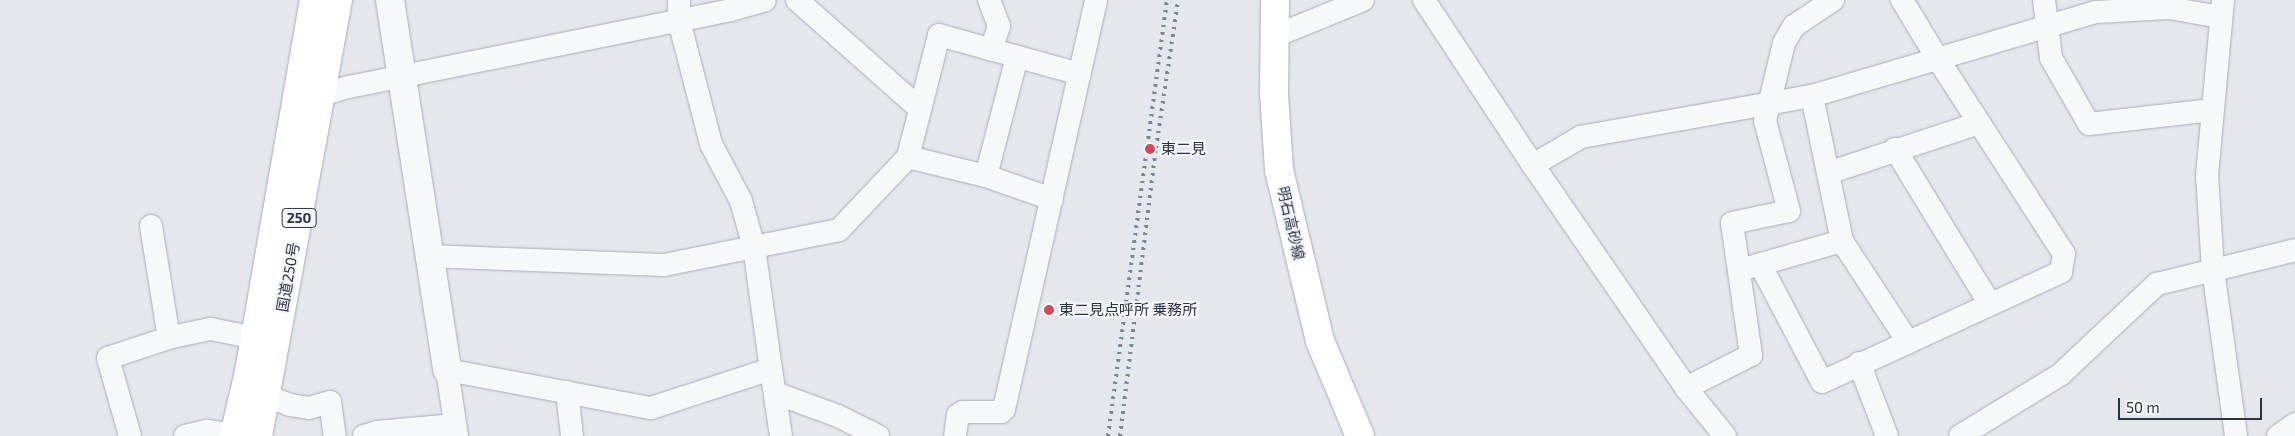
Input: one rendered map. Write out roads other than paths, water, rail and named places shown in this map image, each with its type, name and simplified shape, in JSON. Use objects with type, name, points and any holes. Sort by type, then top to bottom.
[{"type":"main road","name":"国道250号","points":[[242,436],[255,338],[314,0]]},
{"type":"main road","name":"国道250号","points":[[242,436],[267,396],[338,0]]},
{"type":"main road","name":"明石高砂線","points":[[1275,0],[1274,94],[1279,170],[1320,341],[1360,436]]},
{"type":"street","points":[[364,436],[377,432],[456,430],[427,256],[390,0]]},
{"type":"street","points":[[322,95],[349,87],[400,78],[679,10],[731,10],[764,0]]},
{"type":"street","points":[[797,0],[920,109]]},
{"type":"street","points":[[989,0],[999,26],[991,50]]},
{"type":"street","points":[[954,436],[958,415],[964,412],[1001,412],[1004,409],[1096,0]]},
{"type":"street","points":[[1275,36],[1363,0]]},
{"type":"street","points":[[1424,0],[1533,165],[1686,388],[1725,436]]},
{"type":"street","points":[[1832,0],[1794,26],[1784,43],[1770,104],[1764,121],[1789,211],[1732,223],[1749,267],[1822,382],[2061,272],[2064,254],[1936,58],[1902,0]]},
{"type":"street","points":[[2044,0],[2051,58],[2089,124],[2212,110]]},
{"type":"street","points":[[1533,165],[1581,137],[1812,96],[2096,12],[2169,4],[2222,8],[2207,175],[2213,270],[2236,436]]},
{"type":"street","points":[[679,10],[711,144],[741,201],[754,247],[782,436]]},
{"type":"street","points":[[427,256],[664,264],[839,230],[908,157],[939,35],[1080,74]]},
{"type":"street","points":[[986,176],[1017,57]]},
{"type":"street","points":[[1812,96],[1842,241],[1908,342]]},
{"type":"street","points":[[1828,173],[1895,149],[1979,123]]},
{"type":"street","points":[[1895,149],[1990,304]]},
{"type":"street","points":[[908,157],[986,176],[1052,199]]},
{"type":"street","points":[[151,226],[169,338]]},
{"type":"street","points":[[1749,267],[1842,241]]},
{"type":"street","points":[[1960,436],[2061,374],[2156,284],[2295,250]]},
{"type":"street","points":[[1686,388],[1751,355],[1749,267]]},
{"type":"street","points":[[130,436],[108,358],[169,338],[211,329],[255,338]]},
{"type":"street","points":[[1859,364],[1887,436]]},
{"type":"street","points":[[447,370],[651,408],[771,369]]},
{"type":"street","points":[[567,392],[572,436]]},
{"type":"street","points":[[775,393],[838,416],[878,436]]},
{"type":"street","points":[[267,396],[290,405],[309,408],[330,402],[335,436]]},
{"type":"street","points":[[2278,436],[2295,424]]},
{"type":"street","points":[[185,436],[207,431],[242,436]]},
{"type":"railway","points":[[1108,436],[1167,0]]},
{"type":"railway","points":[[1120,436],[1156,148],[1178,0]]},
{"type":"place","name":"東二見","points":[[1150,149]]},
{"type":"place","name":"東二見点呼所 乗務所","points":[[1049,310]]}]
